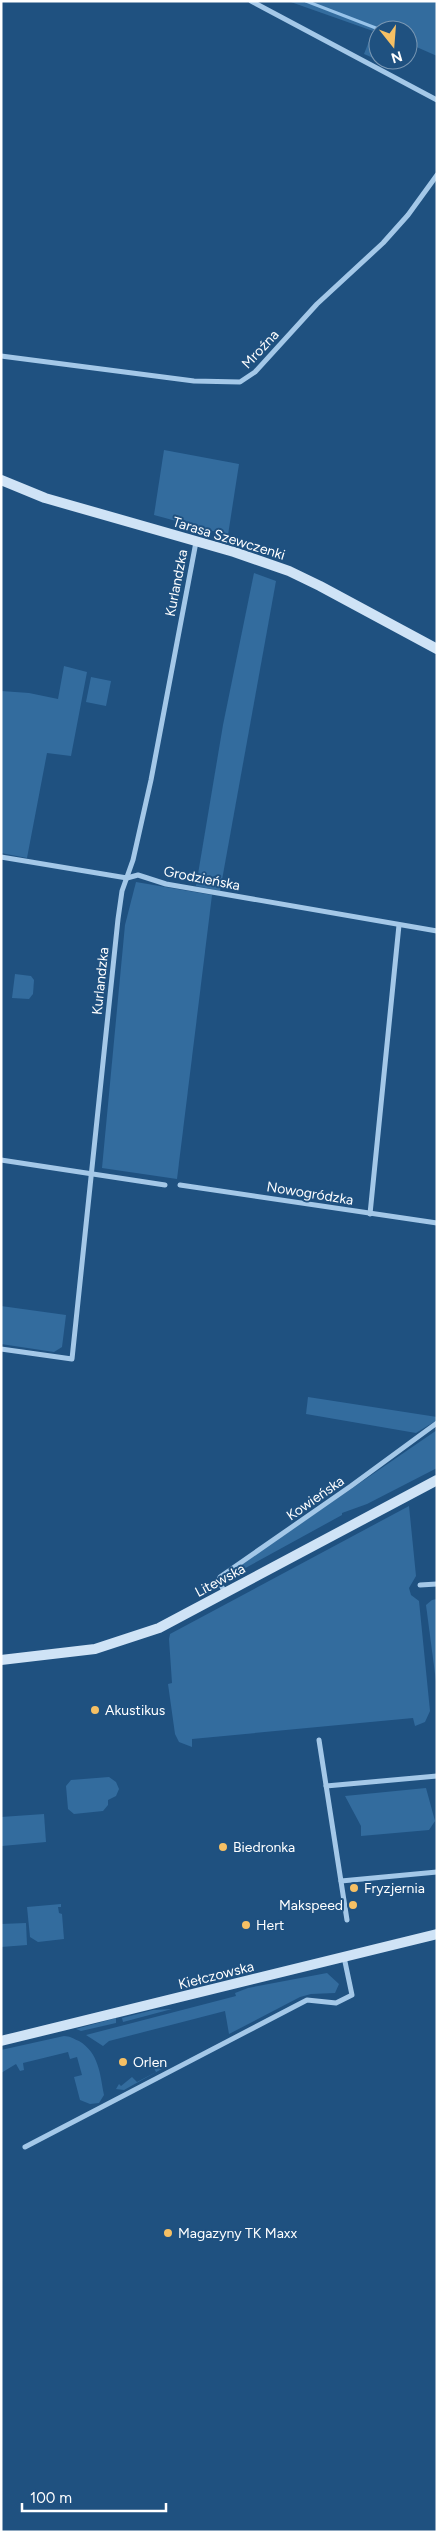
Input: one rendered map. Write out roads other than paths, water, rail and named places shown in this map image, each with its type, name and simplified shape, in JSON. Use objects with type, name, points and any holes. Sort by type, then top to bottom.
[{"type":"street","points":[[251,1],[437,100]]},
{"type":"street","name":"Mroźna","points":[[1,356],[194,381],[240,382],[255,372],[317,304],[384,243],[408,216],[437,175]]},
{"type":"street","name":"Tarasa Szewczenki","points":[[1,480],[45,498],[234,552],[292,572],[437,649]]},
{"type":"street","name":"Kurlandzka","points":[[1,1349],[72,1359],[122,891],[134,860],[151,780],[196,542]]},
{"type":"street","name":"Grodzieńska","points":[[1,857],[127,878],[138,875],[166,884],[437,931]]},
{"type":"street","points":[[370,1214],[399,925]]},
{"type":"street","points":[[1,1160],[165,1185]]},
{"type":"street","name":"Nowogródzka","points":[[180,1186],[437,1223]]},
{"type":"street","name":"Kowieńska","points":[[225,1594],[219,1581],[220,1577],[351,1486],[437,1423]]},
{"type":"street","name":"Litewska","points":[[1,1660],[87,1650],[118,1643],[159,1628],[437,1480]]},
{"type":"street","points":[[420,1585],[437,1584]]},
{"type":"street","points":[[320,1740],[347,1920]]},
{"type":"street","points":[[326,1786],[437,1776]]},
{"type":"street","points":[[341,1881],[437,1872]]},
{"type":"street","name":"Kiełczowska","points":[[1,2041],[437,1934]]},
{"type":"street","points":[[25,2146],[307,2000],[336,2003],[352,1995],[344,1957]]},
{"type":"waterway","points":[[306,1],[368,25]]},
{"type":"place","name":"Akustikus","points":[[95,1710]]},
{"type":"place","name":"Biedronka","points":[[223,1847]]},
{"type":"place","name":"Fryzjernia","points":[[354,1888]]},
{"type":"place","name":"Makspeed","points":[[353,1905]]},
{"type":"place","name":"Hert","points":[[246,1925]]},
{"type":"place","name":"Orlen","points":[[123,2062]]},
{"type":"place","name":"Magazyny TK Maxx","points":[[168,2233]]}]
